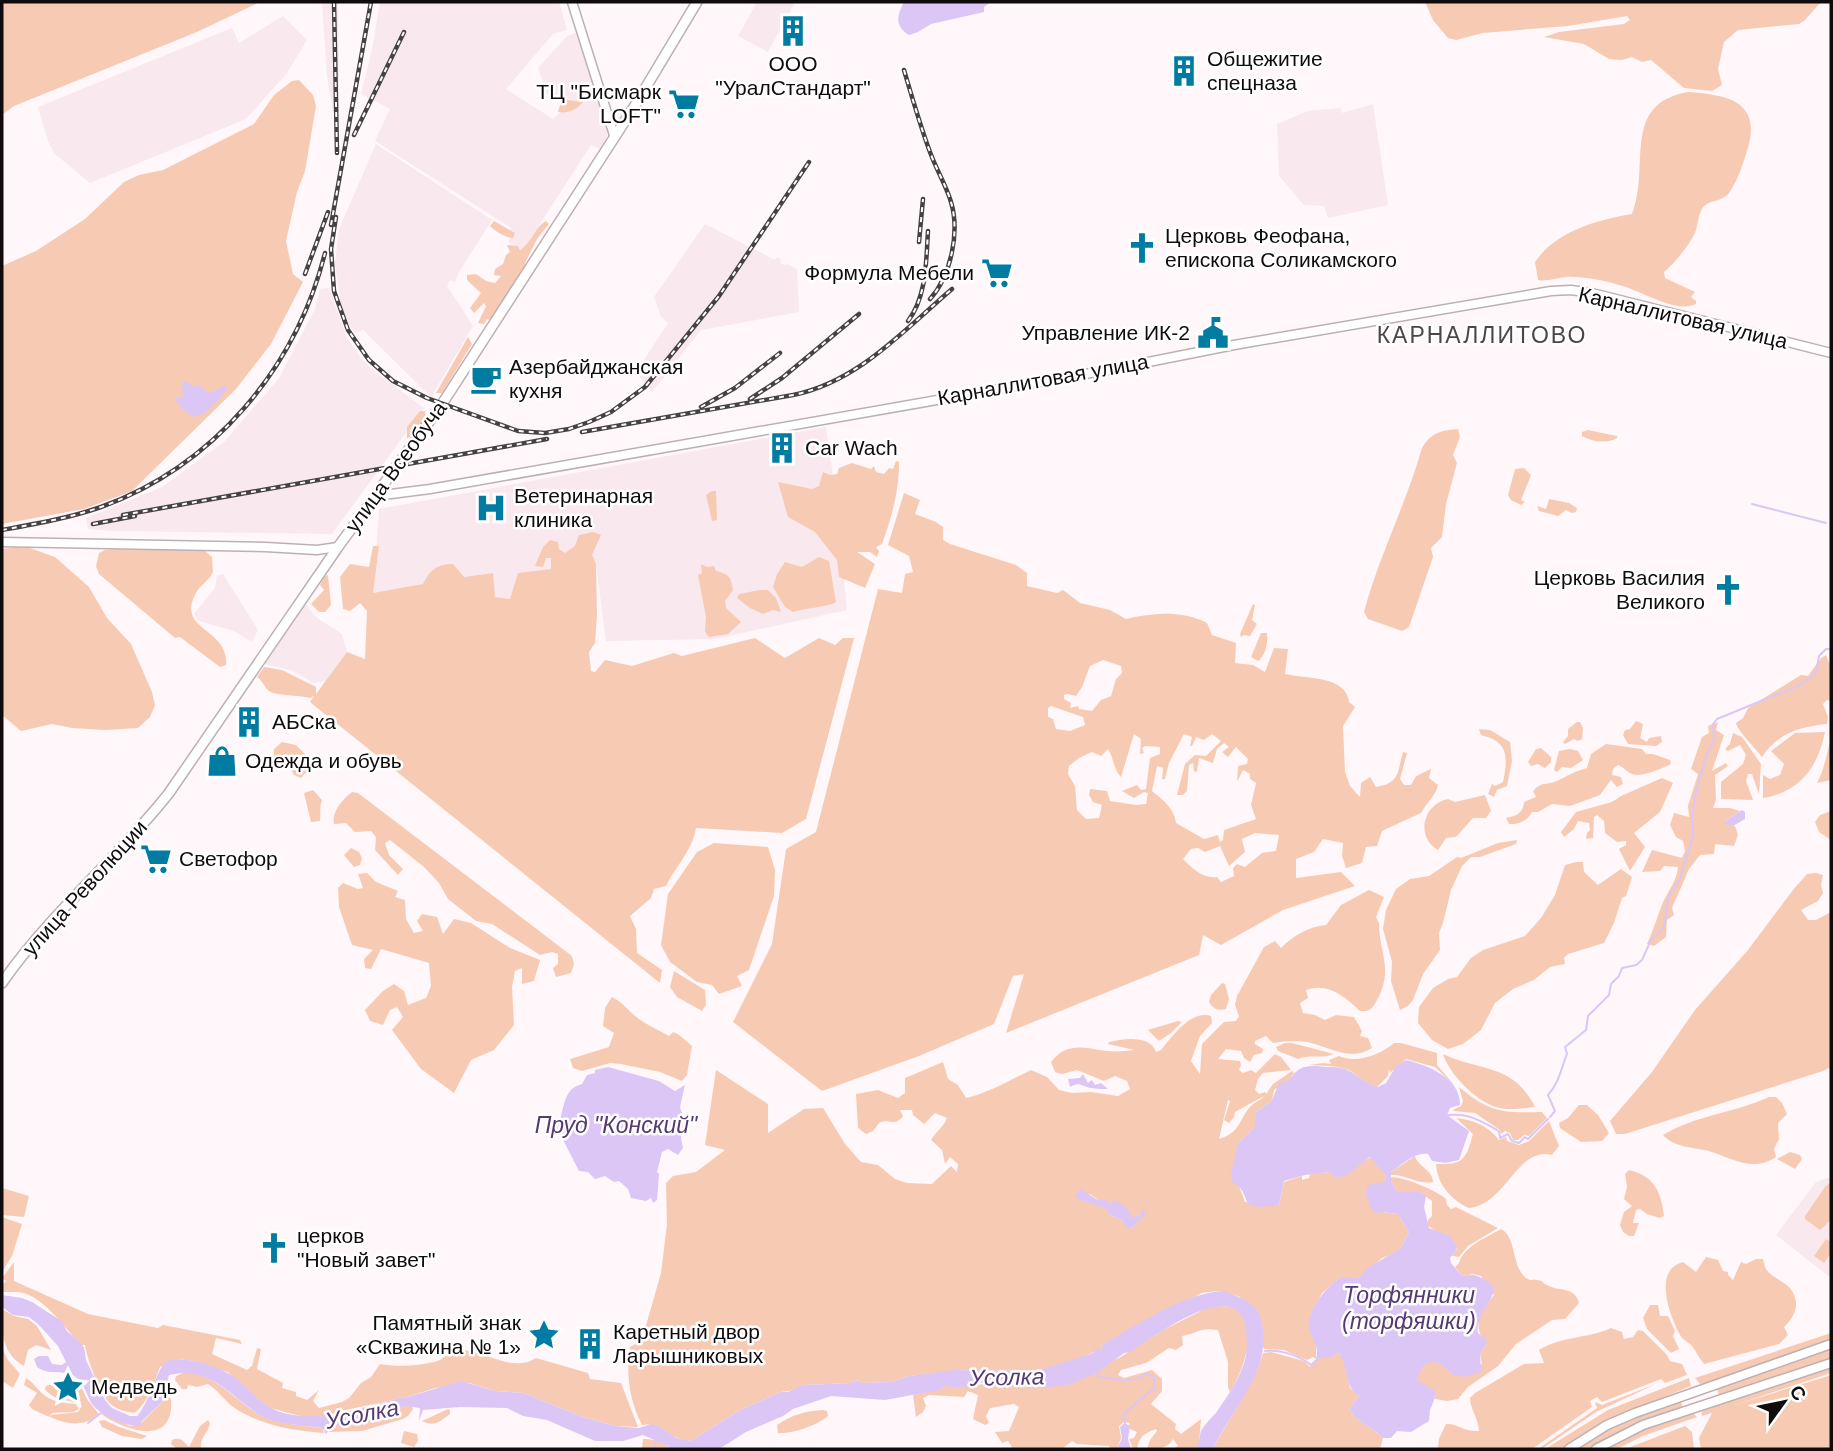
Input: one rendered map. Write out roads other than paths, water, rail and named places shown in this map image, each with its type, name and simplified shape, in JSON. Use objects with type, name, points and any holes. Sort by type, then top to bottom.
[{"type":"main road","name":"улица Всеобуча","points":[[169,793],[495,325],[697,2]]},
{"type":"main road","name":"улица Революции","points":[[2,983],[51,922],[141,828],[169,793]]},
{"type":"street","points":[[572,2],[614,135]]},
{"type":"street","name":"Карналлитовая улица","points":[[375,496],[413,492],[1551,291],[1592,293],[1831,353]]},
{"type":"street","points":[[2,542],[317,550],[338,547]]},
{"type":"street","points":[[1569,1449],[1606,1425],[1635,1413],[1831,1344]]},
{"type":"street","points":[[1596,1449],[1643,1425],[1831,1363]]},
{"type":"water","points":[[904,2],[991,2],[984,7],[984,12],[931,24],[909,35],[901,28],[898,20]]},
{"type":"water","points":[[186,381],[209,393],[226,385],[227,389],[208,410],[194,417],[183,410],[175,399],[179,396],[183,398],[182,383]]},
{"type":"water","points":[[1742,810],[1745,812],[1745,819],[1733,826],[1725,824],[1725,821]]},
{"type":"water","name":"Торфянники (торфяшки)","points":[[1406,1060],[1433,1069],[1449,1080],[1459,1096],[1460,1105],[1450,1108],[1447,1115],[1469,1131],[1459,1160],[1445,1163],[1432,1161],[1428,1154],[1418,1155],[1391,1172],[1391,1182],[1398,1192],[1420,1192],[1426,1196],[1424,1207],[1429,1228],[1450,1236],[1457,1246],[1450,1258],[1451,1263],[1462,1276],[1473,1275],[1487,1281],[1492,1285],[1493,1291],[1478,1325],[1478,1333],[1487,1340],[1480,1354],[1481,1371],[1460,1376],[1453,1375],[1436,1362],[1425,1365],[1417,1380],[1435,1391],[1429,1421],[1411,1432],[1397,1431],[1391,1438],[1383,1438],[1357,1419],[1349,1409],[1359,1396],[1348,1381],[1338,1353],[1316,1359],[1316,1346],[1309,1321],[1322,1294],[1337,1280],[1359,1278],[1367,1268],[1400,1249],[1409,1232],[1398,1214],[1372,1211],[1366,1194],[1367,1186],[1385,1181],[1386,1176],[1370,1157],[1347,1175],[1337,1178],[1329,1172],[1284,1181],[1279,1205],[1264,1207],[1247,1201],[1243,1192],[1232,1182],[1231,1173],[1238,1143],[1255,1127],[1255,1113],[1272,1100],[1279,1083],[1288,1081],[1305,1067],[1315,1066],[1347,1070],[1378,1087],[1386,1083],[1396,1066]]},
{"type":"water","name":"Пруд \"Конский\"","points":[[608,1067],[659,1081],[675,1091],[685,1085],[680,1107],[685,1122],[681,1138],[683,1148],[678,1155],[668,1149],[662,1152],[657,1172],[657,1200],[653,1203],[651,1198],[646,1201],[631,1198],[628,1189],[619,1181],[614,1182],[605,1176],[595,1179],[588,1172],[579,1171],[557,1128],[570,1091],[582,1084],[587,1075]]},
{"type":"water","points":[[1083,1074],[1088,1083],[1092,1080],[1095,1085],[1101,1083],[1108,1089],[1078,1084],[1070,1087],[1068,1079],[1080,1078]]},
{"type":"water","points":[[1081,1189],[1096,1199],[1109,1201],[1111,1204],[1115,1200],[1126,1207],[1133,1218],[1141,1214],[1142,1208],[1146,1214],[1131,1229],[1126,1227],[1123,1221],[1110,1215],[1105,1208],[1077,1199],[1076,1194]]},
{"type":"water","name":"Усолка","points":[[1225,1291],[1247,1301],[1257,1311],[1263,1328],[1263,1347],[1254,1378],[1213,1449],[1196,1449],[1201,1431],[1216,1413],[1243,1366],[1247,1343],[1246,1329],[1240,1313],[1228,1307],[1212,1308],[1193,1314],[1124,1353],[1097,1373],[1068,1385],[1038,1388],[1007,1380],[972,1384],[963,1388],[945,1386],[940,1390],[885,1400],[831,1396],[793,1409],[746,1432],[719,1449],[670,1449],[643,1435],[623,1441],[595,1441],[547,1420],[523,1416],[507,1408],[460,1407],[423,1410],[419,1421],[420,1408],[405,1406],[381,1416],[332,1427],[326,1434],[322,1428],[265,1418],[218,1384],[196,1374],[183,1373],[169,1375],[162,1402],[141,1425],[129,1425],[101,1413],[74,1376],[37,1367],[34,1359],[39,1356],[48,1356],[52,1364],[62,1365],[66,1362],[58,1346],[38,1324],[29,1317],[13,1315],[2,1307],[2,1295],[22,1298],[63,1322],[66,1330],[84,1347],[86,1360],[105,1400],[112,1408],[130,1416],[137,1416],[141,1410],[164,1364],[173,1359],[181,1359],[222,1370],[275,1410],[298,1416],[339,1413],[461,1381],[495,1391],[524,1393],[580,1416],[615,1426],[639,1428],[651,1424],[676,1438],[691,1441],[740,1410],[803,1385],[851,1383],[858,1380],[861,1383],[892,1382],[909,1376],[954,1370],[1036,1371],[1093,1353],[1095,1349],[1101,1349],[1103,1344],[1178,1303]]},
{"type":"water","points":[[1125,1423],[1130,1426],[1128,1439],[1131,1449],[1117,1449],[1122,1438],[1120,1427]]},
{"type":"waterway","points":[[1752,504],[1826,523]]},
{"type":"waterway","points":[[1550,1117],[1555,1111],[1548,1095],[1555,1086],[1567,1054],[1565,1047],[1586,1030],[1588,1016],[1609,995],[1611,984],[1622,968],[1636,965],[1642,960],[1651,940],[1664,927],[1669,895],[1679,881],[1693,836],[1692,818],[1696,792],[1707,753],[1714,740],[1713,724],[1717,719],[1800,685],[1816,673],[1819,656],[1826,649],[1831,649]]},
{"type":"waterway","points":[[1444,1116],[1473,1118],[1499,1131],[1500,1138],[1508,1134],[1512,1141],[1519,1143],[1525,1137],[1528,1139],[1548,1119]]},
{"type":"waterway","points":[[1265,1351],[1289,1354],[1311,1365],[1319,1358]]},
{"type":"waterway","points":[[1097,1373],[1099,1377],[1123,1380],[1146,1374],[1154,1377],[1154,1388],[1124,1414],[1125,1423]]},
{"type":"waterway","points":[[88,1423],[101,1413]]},
{"type":"waterway","points":[[654,1449],[656,1441]]},
{"type":"railway","points":[[334,2],[337,153]]},
{"type":"railway","points":[[331,225],[371,2]]},
{"type":"railway","points":[[354,135],[404,32]]},
{"type":"railway","points":[[904,70],[926,142],[954,214],[952,253],[943,278],[930,299]]},
{"type":"railway","points":[[336,217],[331,249],[334,291],[348,330],[369,360],[393,381],[427,398],[518,431],[545,433],[569,429],[611,412],[645,387],[719,296],[809,162]]},
{"type":"railway","points":[[919,242],[923,199]]},
{"type":"railway","points":[[305,274],[328,212]]},
{"type":"railway","points":[[908,321],[922,289],[928,231]]},
{"type":"railway","points":[[2,530],[64,518],[101,507],[142,489],[180,466],[214,439],[244,408],[271,373],[294,335],[312,295],[325,253]]},
{"type":"railway","points":[[582,432],[793,395],[817,388],[859,367],[952,289]]},
{"type":"railway","points":[[750,399],[782,378],[859,314]]},
{"type":"railway","points":[[701,407],[735,388],[780,353]]},
{"type":"railway","points":[[123,515],[547,439]]},
{"type":"railway","points":[[93,524],[135,516]]},
{"type":"place","name":"ООО \"УралСтандарт\"","points":[[793,31]]},
{"type":"place","name":"Общежитие спецназа","points":[[1184,71]]},
{"type":"place","name":"ТЦ \"Бисмарк LOFT\"","points":[[684,104]]},
{"type":"place","name":"Церковь Феофана, епископа Соликамского","points":[[1142,248]]},
{"type":"place","name":"Формула Мебели","points":[[997,273]]},
{"type":"place","name":"Управление ИК-2","points":[[1213,333]]},
{"type":"place","name":"Азербайджанская кухня","points":[[486,379]]},
{"type":"place","name":"Car Wach","points":[[782,448]]},
{"type":"place","name":"Ветеринарная клиника","points":[[491,508]]},
{"type":"place","name":"Церковь Василия Великого","points":[[1728,590]]},
{"type":"place","name":"АБСка","points":[[249,722]]},
{"type":"place","name":"Одежда и обувь","points":[[222,761]]},
{"type":"place","name":"Светофор","points":[[156,859]]},
{"type":"place","name":"церков \"Новый завет\"","points":[[274,1248]]},
{"type":"place","name":"Памятный знак «Скважина № 1»","points":[[544,1335]]},
{"type":"place","name":"Каретный двор Ларышниковых","points":[[590,1344]]},
{"type":"place","name":"Медведь","points":[[68,1387]]},
{"type":"district","name":"КАРНАЛЛИТОВО","points":[[1482,335]]}]
